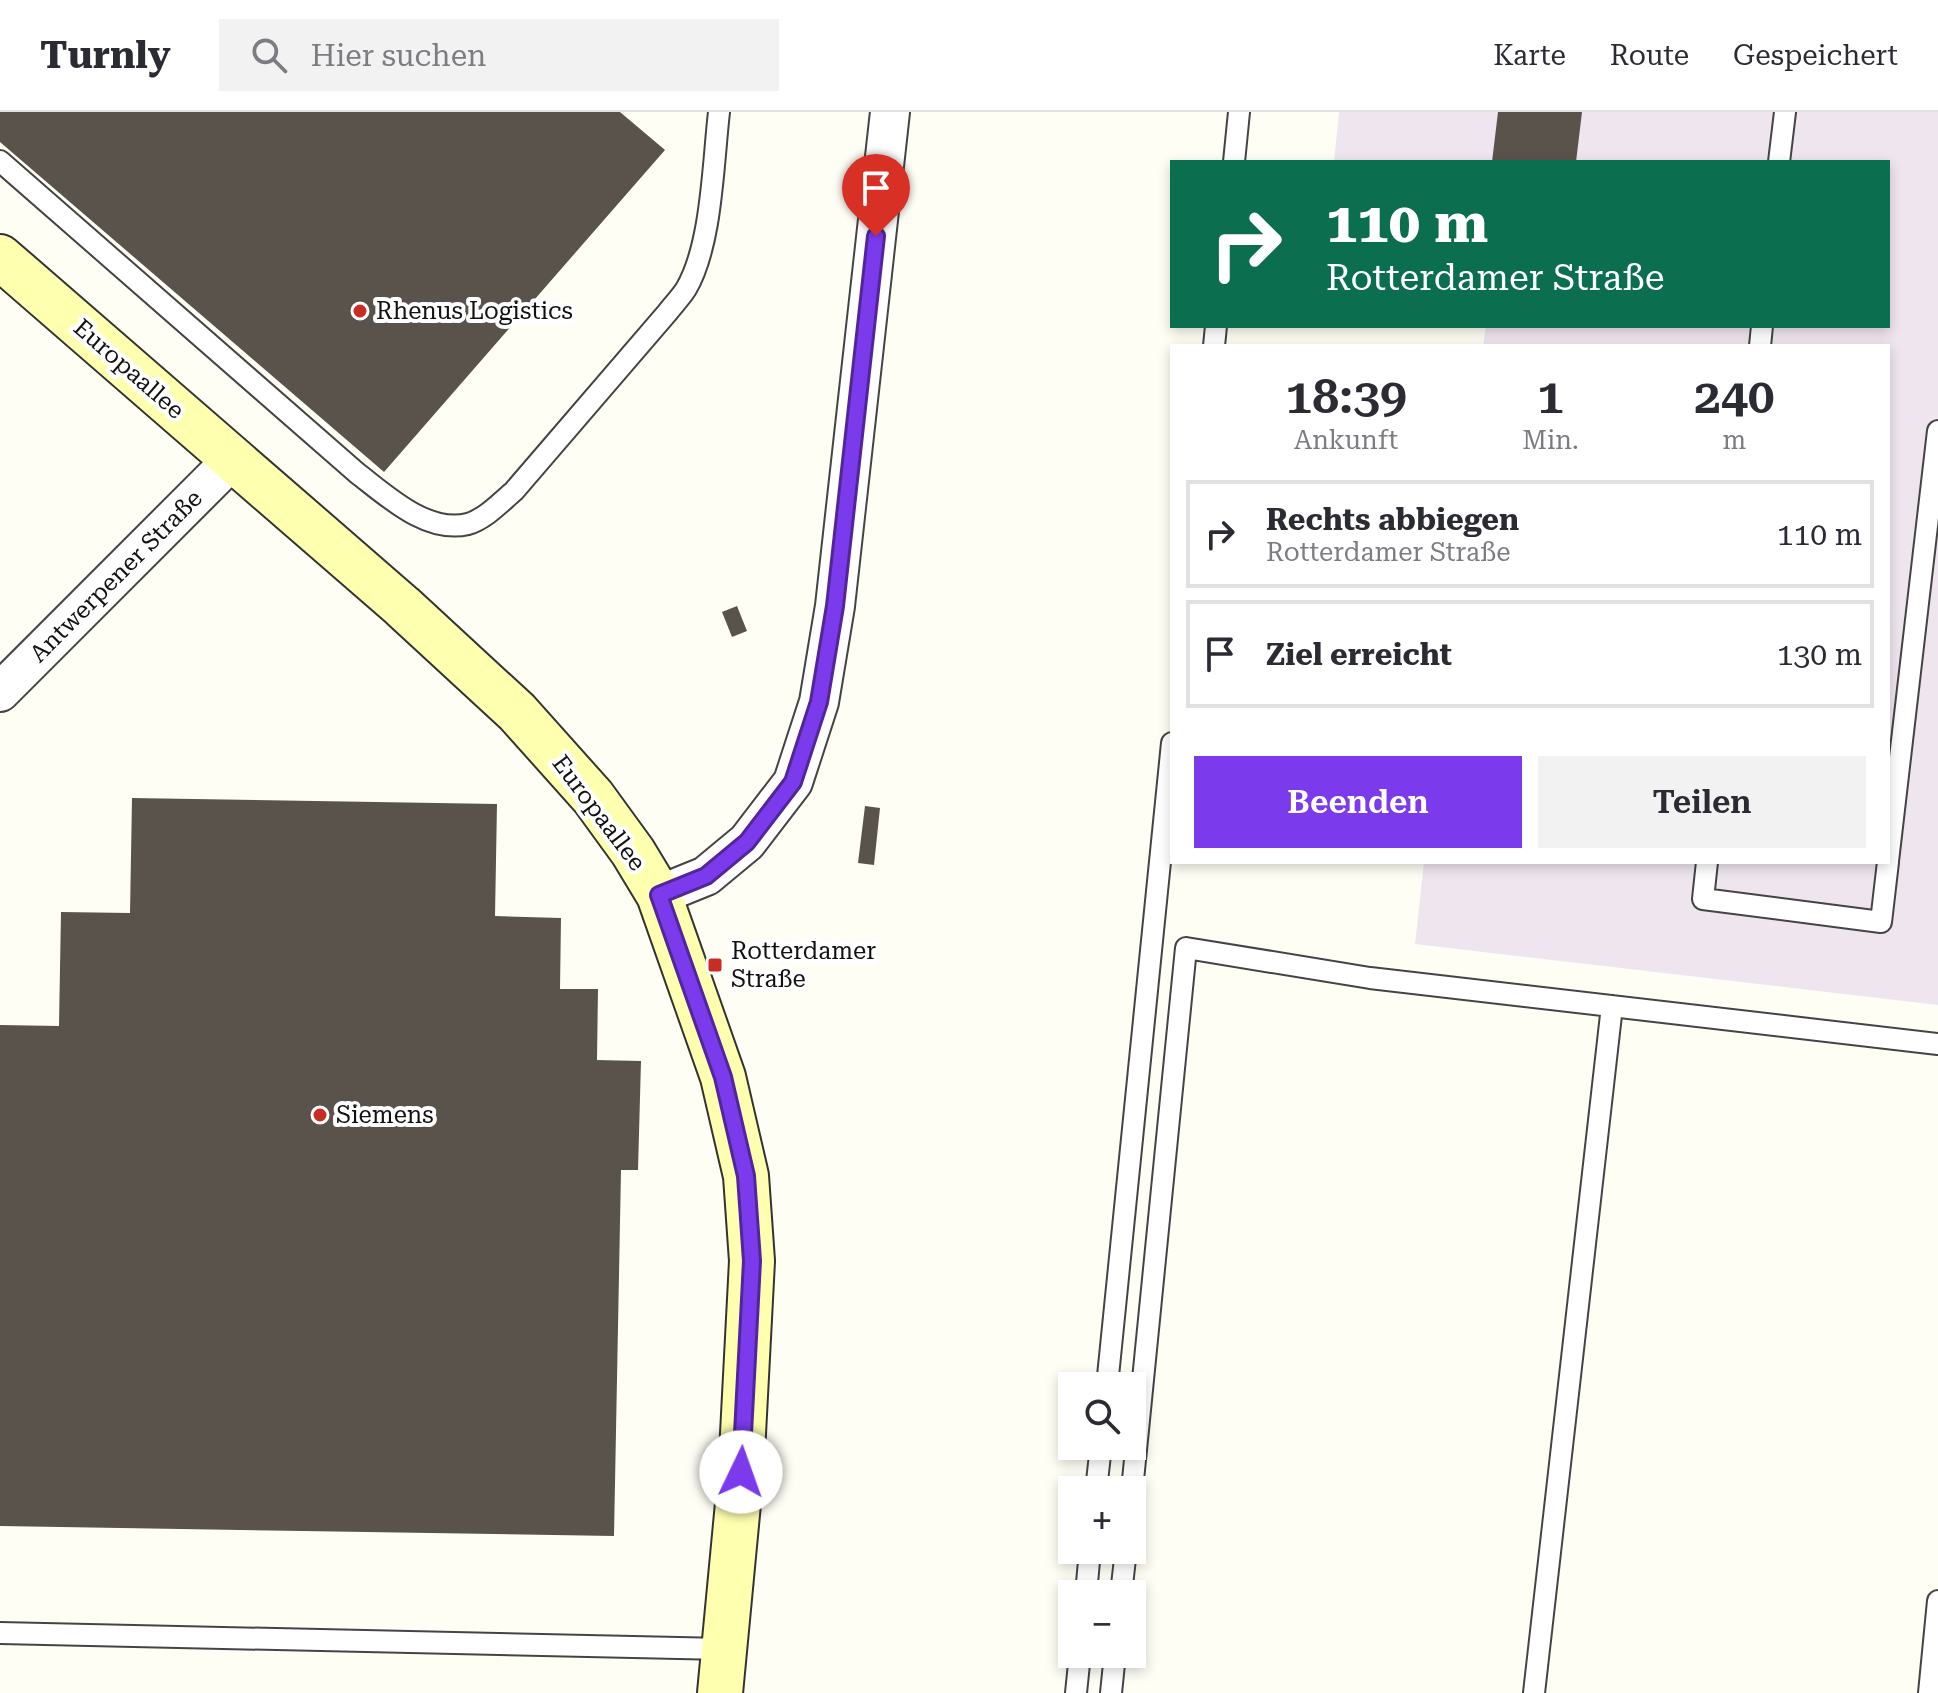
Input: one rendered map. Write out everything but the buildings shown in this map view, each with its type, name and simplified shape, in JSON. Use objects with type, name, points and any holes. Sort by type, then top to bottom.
[{"type":"main road","name":"Europaallee","points":[[0,257],[402,606],[517,712],[593,797],[633,852],[659,895],[723,1077],[746,1176],[752,1261],[741,1472],[720,1693]]},
{"type":"street","points":[[659,895],[706,876],[747,842],[793,782],[819,702],[835,606],[890,112]]},
{"type":"street","name":"Antwerpener Straße","points":[[0,692],[232,460]]},
{"type":"lane","points":[[0,161],[357,473],[407,511],[437,525],[468,524],[489,513],[514,491],[686,288],[700,256],[707,225],[719,112]]},
{"type":"lane","points":[[1234,160],[1239,112]]},
{"type":"lane","points":[[1779,160],[1785,112]]},
{"type":"lane","points":[[1890,844],[1938,431]]},
{"type":"lane","points":[[1108,1372],[1170,763]]},
{"type":"lane","points":[[1707,864],[1703,899],[1881,922],[1888,864]]},
{"type":"lane","points":[[1133,1476],[1186,948],[1370,978],[1938,1044]]},
{"type":"lane","points":[[1534,1693],[1612,1006]]},
{"type":"lane","points":[[1929,1693],[1938,1601]]},
{"type":"lane","points":[[0,1633],[724,1649]]},
{"type":"lane","points":[[1076,1693],[1079,1668]]},
{"type":"lane","points":[[1111,1693],[1114,1668]]},
{"type":"shaded area","points":[[1339,112],[1938,112],[1938,1005],[1415,944],[1424,864],[1890,864],[1890,344],[1483,344],[1486,328],[1890,328],[1890,160],[1334,160]]},
{"type":"place","name":"Rhenus Logistics","points":[[360,311]]},
{"type":"place","name":"Rotterdamer Straße","points":[[715,965]]},
{"type":"place","name":"Siemens","points":[[320,1115]]},
{"type":"route","points":[[741,1472],[752,1261],[746,1176],[723,1077],[659,895],[706,876],[747,842],[793,782],[819,702],[835,606],[876,236]]}]
